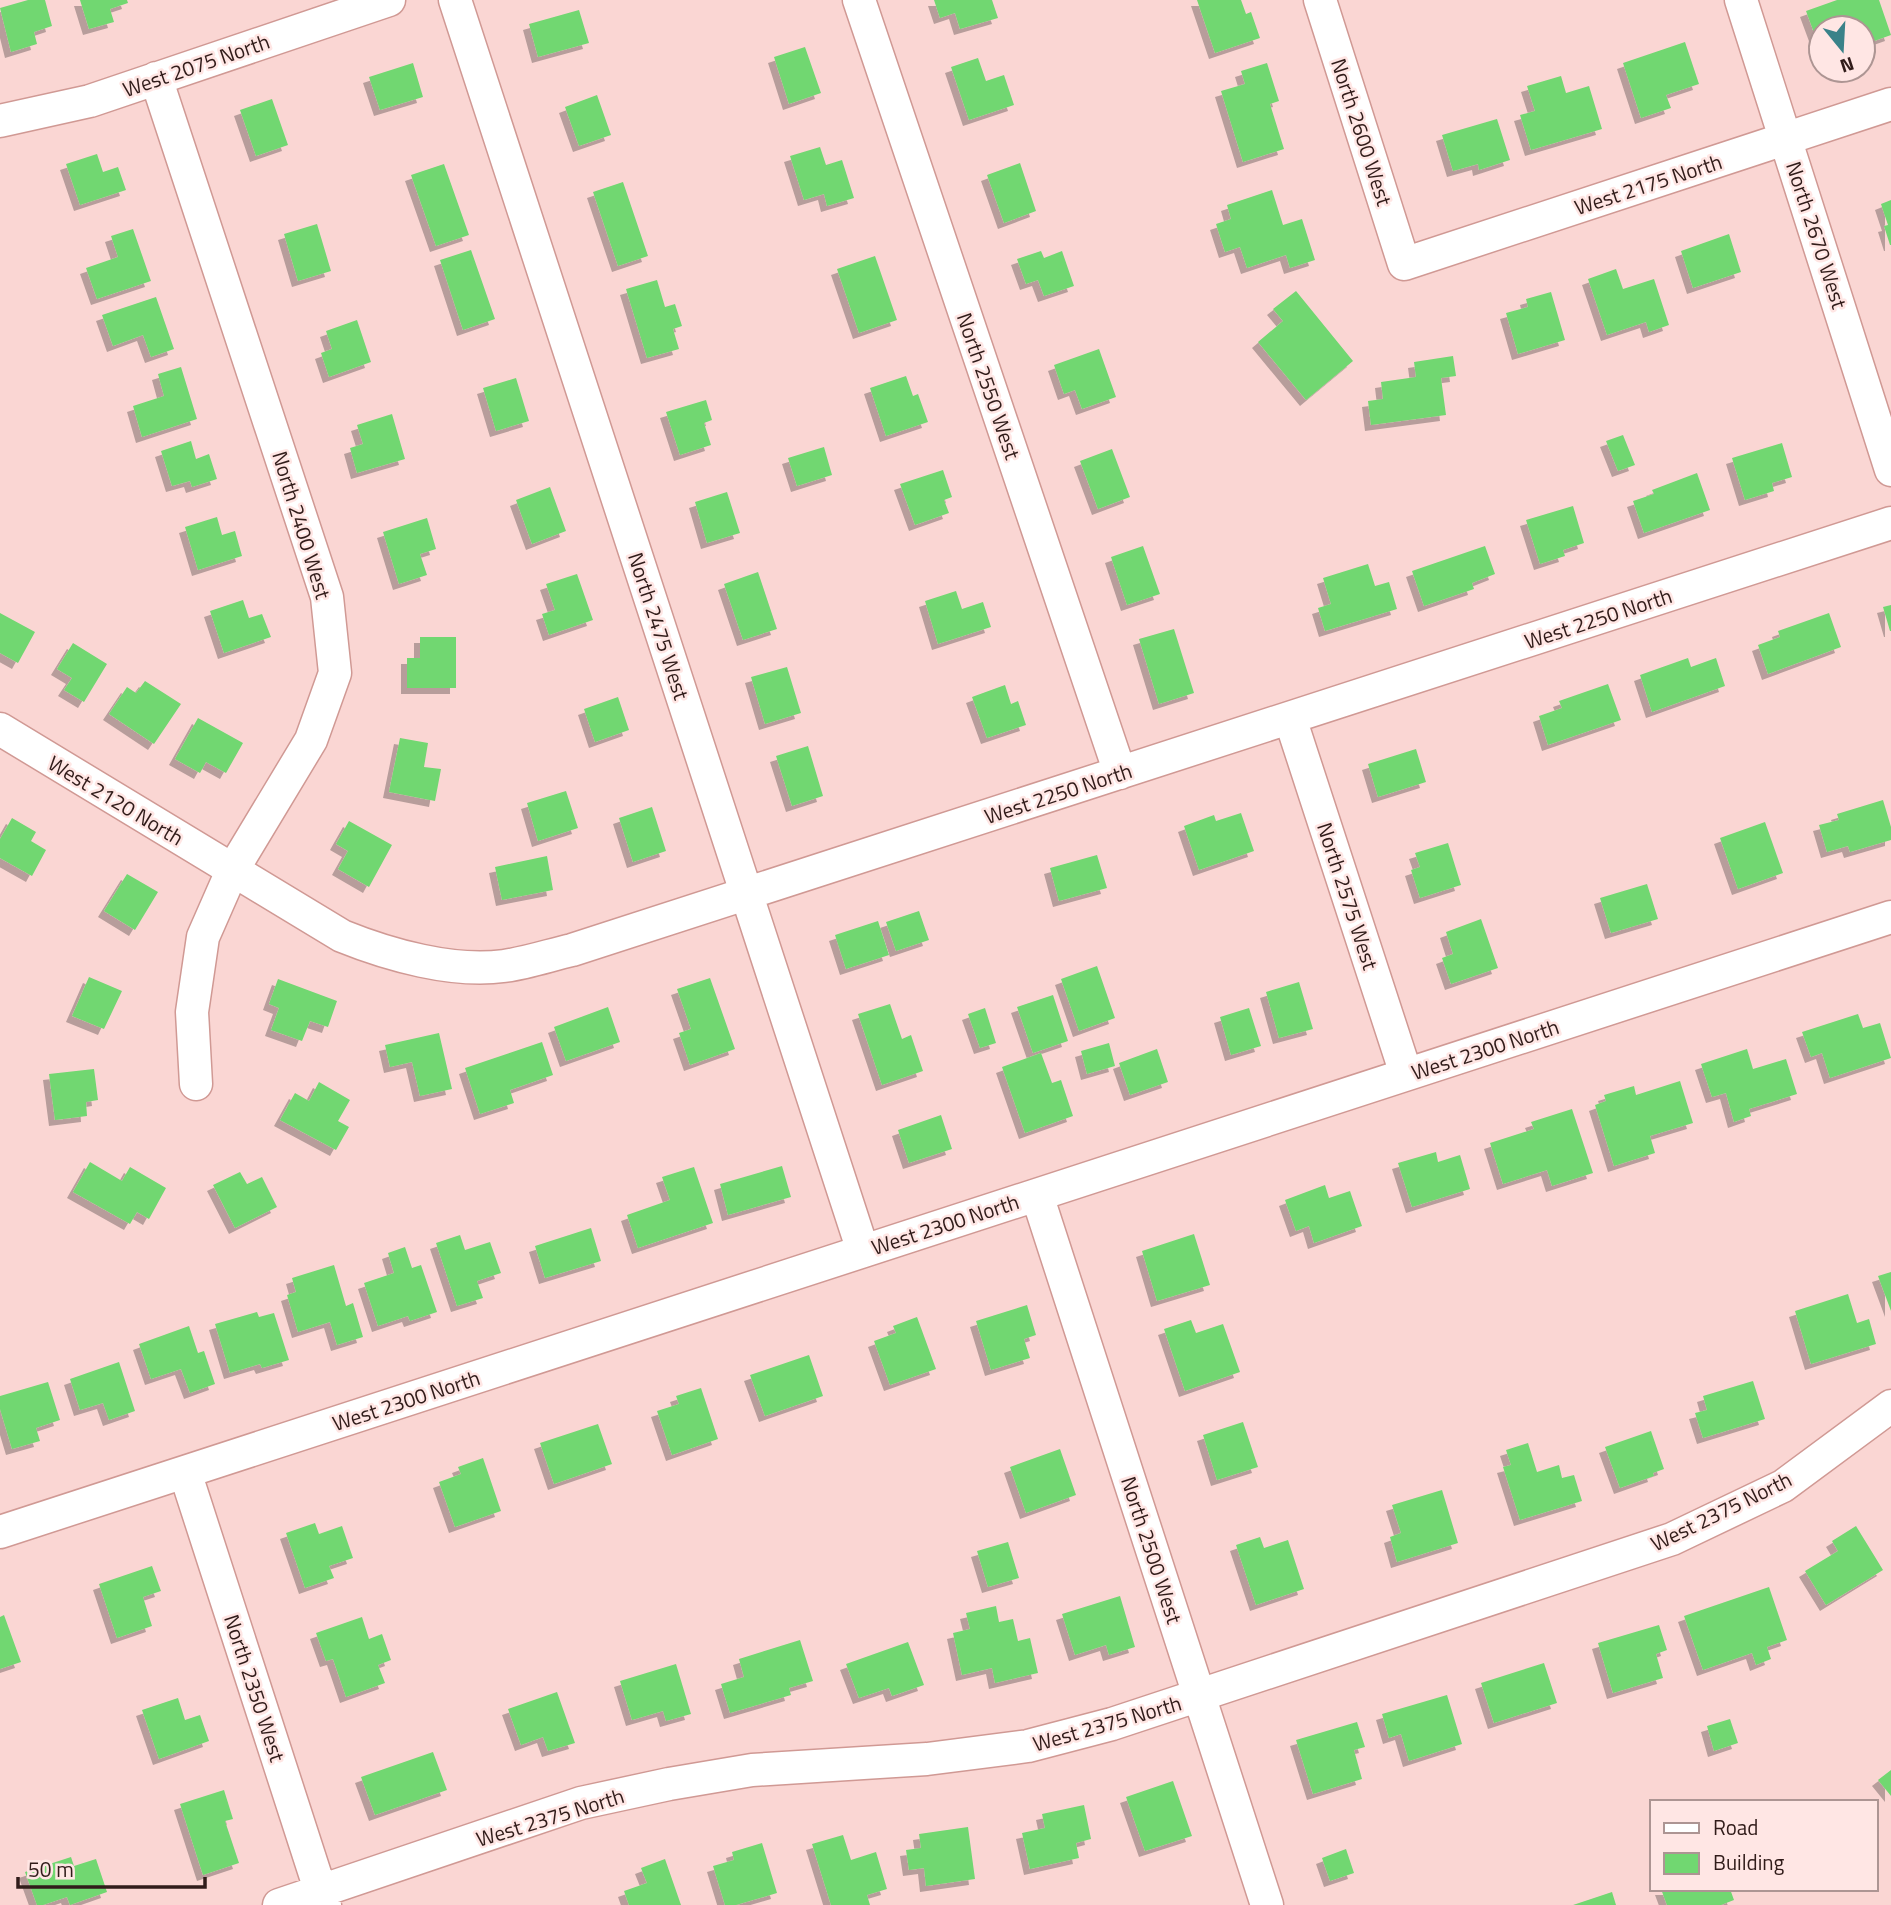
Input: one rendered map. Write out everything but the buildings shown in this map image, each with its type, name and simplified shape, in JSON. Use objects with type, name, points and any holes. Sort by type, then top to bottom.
[{"type":"street","name":"West 2075 North","points":[[0,121],[90,101],[389,0]]},
{"type":"street","name":"North 2475 West","points":[[456,0],[863,1251]]},
{"type":"street","name":"North 2550 West","points":[[859,0],[1120,773]]},
{"type":"street","name":"North 2600 West","points":[[1320,0],[1404,264]]},
{"type":"street","name":"North 2670 West","points":[[1741,0],[1891,470]]},
{"type":"street","name":"North 2400 West","points":[[156,78],[327,597],[335,673],[311,740],[232,870],[203,937],[192,1012],[196,1084]]},
{"type":"street","name":"West 2175 North","points":[[1404,264],[1891,104]]},
{"type":"street","name":"West 2250 North","points":[[232,870],[342,936],[377,950],[457,967],[504,967],[572,950],[747,894],[1891,523]]},
{"type":"street","name":"North 2575 West","points":[[1290,718],[1406,1074]]},
{"type":"street","name":"West 2120 North","points":[[0,729],[232,870]]},
{"type":"street","name":"West 2300 North","points":[[0,1532],[1891,917]]},
{"type":"street","name":"North 2500 West","points":[[1037,1195],[1268,1905]]},
{"type":"street","name":"West 2375 North","points":[[279,1905],[323,1898],[581,1803],[752,1770],[927,1759],[1028,1746],[1112,1724],[1672,1539],[1783,1486],[1891,1406]]},
{"type":"street","name":"North 2350 West","points":[[185,1472],[323,1898]]}]
